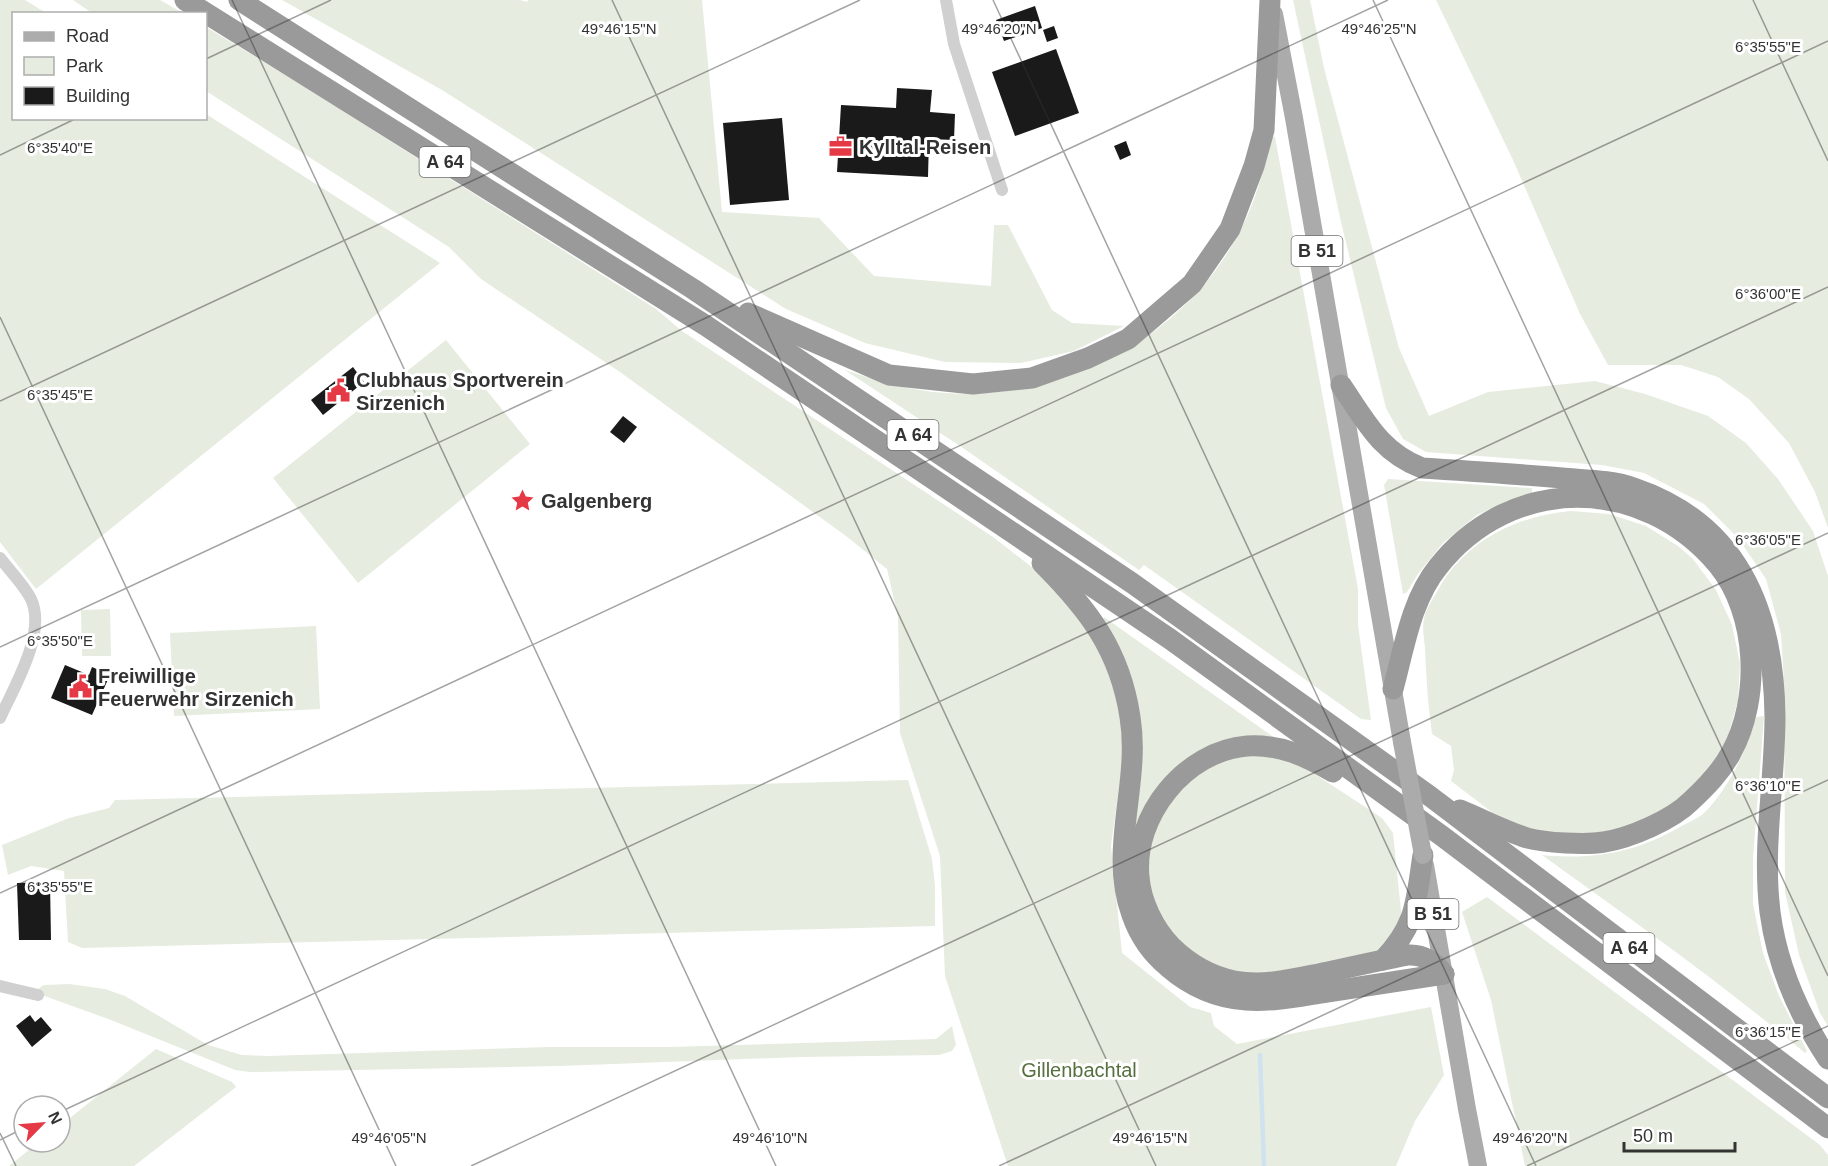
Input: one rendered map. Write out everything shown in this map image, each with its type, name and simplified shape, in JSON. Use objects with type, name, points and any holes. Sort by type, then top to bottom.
[{"type":"highway","name":"A 64","points":[[185,0],[204,12]]},
{"type":"highway","name":"A 64","points":[[239,0],[693,289],[1132,583],[1431,797],[1828,1098]]},
{"type":"highway","points":[[693,289],[889,375],[923,380],[973,384],[1032,378],[1128,339],[1192,284],[1230,229],[1254,166],[1264,130],[1271,0]]},
{"type":"highway","name":"A 64","points":[[207,14],[705,325],[1170,639],[1442,836],[1828,1128]]},
{"type":"highway","points":[[1341,385],[1376,436],[1404,461],[1422,468],[1597,481],[1632,487],[1673,504],[1710,531],[1734,560],[1751,589],[1764,625],[1773,676],[1775,719],[1767,859],[1770,913],[1779,954],[1793,996],[1813,1036],[1828,1059]]},
{"type":"highway","points":[[1393,689],[1419,600],[1436,568],[1470,533],[1495,517],[1526,504],[1553,498],[1589,497],[1628,504],[1661,518],[1691,538],[1719,566],[1738,598],[1750,642],[1751,682],[1745,716],[1731,753],[1710,783],[1688,805],[1665,819],[1636,832],[1605,842],[1569,843],[1529,838],[1431,797]]},
{"type":"highway","points":[[1005,526],[1081,604],[1100,631],[1116,663],[1126,696],[1132,736],[1131,774],[1122,844],[1124,888],[1137,928],[1162,962],[1202,989],[1225,997],[1247,1000],[1276,1000],[1444,974]]},
{"type":"highway","points":[[1442,836],[1311,759],[1287,750],[1245,747],[1233,749],[1194,765],[1168,789],[1155,810],[1140,850],[1138,865],[1140,888],[1157,929],[1173,948],[1190,962],[1222,978],[1268,983],[1408,955],[1422,956],[1444,974]]},
{"type":"highway","points":[[1383,960],[1400,942],[1410,923],[1423,855]]},
{"type":"highway","points":[[1803,1110],[1828,1137]]},
{"type":"main road","name":"B 51","points":[[1271,0],[1478,1166]]},
{"type":"street","points":[[946,0],[954,44],[1002,190]]},
{"type":"street","points":[[0,558],[31,598],[35,622],[33,641],[0,718]]},
{"type":"street","points":[[1,988],[38,995]]},
{"type":"green space","points":[[0,0],[25,0],[44,12],[12,12],[12,120],[207,120],[207,115],[440,263],[36,589],[0,542]]},
{"type":"green space","points":[[73,0],[160,0],[181,12],[91,12]]},
{"type":"green space","points":[[282,0],[520,0],[527,2],[528,0],[702,0],[722,212],[819,218],[874,276],[991,286],[994,225],[1008,225],[1052,310],[1072,323],[1124,326],[1074,351],[1021,363],[945,362],[865,343],[786,309],[442,90]]},
{"type":"green space","points":[[1293,0],[1310,0],[1324,68],[1399,348],[1429,416],[1488,392],[1595,381],[1645,394],[1708,416],[1746,443],[1778,479],[1813,531],[1828,576],[1828,1026],[1820,1013],[1799,955],[1785,892],[1784,681],[1781,634],[1766,579],[1738,538],[1704,504],[1644,473],[1602,465],[1426,452],[1403,439],[1386,408],[1341,222]]},
{"type":"green space","points":[[1436,0],[1828,0],[1828,528],[1815,492],[1789,443],[1749,399],[1718,377],[1681,365],[1608,365],[1580,314],[1513,160]]},
{"type":"green space","name":"Gillenbachtal","points":[[207,28],[656,309],[682,331],[993,537],[1051,582],[1085,618],[1120,701],[1123,759],[1111,846],[1122,953],[1190,1007],[1211,1013],[1214,1026],[1237,1044],[1431,1007],[1444,1075],[1415,1121],[1396,1166],[1008,1166],[945,976],[940,856],[900,733],[898,617],[887,569],[846,536],[620,372],[481,279],[449,247],[207,92]]},
{"type":"green space","points":[[1271,136],[1275,137],[1358,589],[1358,625],[1371,720],[1361,719],[1144,565],[1139,570],[963,448],[845,370],[907,388],[946,393],[990,393],[1034,386],[1077,373],[1117,355],[1154,331],[1188,302],[1217,269],[1251,208]]},
{"type":"green space","points":[[446,340],[530,444],[358,583],[273,478]]},
{"type":"green space","points":[[1388,479],[1532,488],[1532,493],[1477,515],[1443,543],[1407,592],[1403,594],[1384,485]]},
{"type":"green space","points":[[1571,511],[1609,514],[1646,526],[1678,546],[1693,559],[1716,590],[1732,625],[1740,663],[1738,701],[1727,739],[1718,756],[1695,787],[1648,821],[1590,837],[1530,830],[1493,813],[1451,781],[1454,770],[1451,746],[1432,734],[1423,633],[1425,616],[1438,590],[1462,558],[1477,545],[1512,525]]},
{"type":"green space","points":[[110,609],[111,656],[82,656],[81,610]]},
{"type":"green space","points":[[1104,617],[1275,738],[1216,747],[1137,830],[1130,827],[1135,801]]},
{"type":"green space","points":[[316,626],[320,709],[174,716],[170,633]]},
{"type":"green space","points":[[1764,716],[1753,858],[1753,904],[1763,953],[1779,996],[1807,1051],[1805,1053],[1708,976],[1542,855],[1596,855],[1630,849],[1663,836],[1698,817],[1722,792],[1742,755],[1756,717]]},
{"type":"green space","points":[[1247,755],[1272,757],[1307,769],[1382,818],[1393,833],[1401,911],[1400,923],[1394,938],[1372,954],[1264,976],[1230,973],[1202,961],[1161,922],[1151,893],[1146,864],[1150,833],[1187,779],[1212,764]]},
{"type":"green space","points":[[908,780],[932,859],[935,926],[82,948],[68,942],[64,871],[31,866],[8,875],[2,845],[69,818],[109,808],[115,800]]},
{"type":"green space","points":[[1487,897],[1820,1145],[1828,1155],[1828,1166],[1525,1166],[1491,1000],[1462,912]]},
{"type":"green space","points":[[69,984],[105,989],[125,996],[208,1045],[242,1055],[549,1047],[670,1047],[936,1039],[952,1026],[956,1045],[952,1051],[939,1055],[250,1072],[235,1070],[39,994],[39,988],[44,985]]},
{"type":"green space","points":[[156,1049],[232,1082],[236,1087],[134,1166],[9,1166],[24,1154],[72,1154],[72,1116]]},
{"type":"building","points":[[1035,6],[1042,28],[1004,41],[996,20]]},
{"type":"building","points":[[1054,26],[1058,38],[1047,42],[1043,30]]},
{"type":"building","points":[[1056,49],[1079,113],[1015,136],[992,72]]},
{"type":"building","points":[[897,88],[932,90],[930,112],[955,114],[954,140],[929,139],[928,177],[837,172],[841,105],[896,108]]},
{"type":"building","points":[[782,118],[789,200],[730,205],[723,123]]},
{"type":"building","points":[[1126,141],[1131,155],[1120,160],[1114,146]]},
{"type":"building","name":"Clubhaus Sportverein Sirzenich","points":[[353,367],[364,382],[323,415],[311,400]]},
{"type":"building","points":[[623,416],[637,427],[624,443],[610,432]]},
{"type":"building","name":"Freiwillige Feuerwehr Sirzenich","points":[[65,665],[89,675],[92,667],[110,675],[92,715],[51,698]]},
{"type":"building","points":[[50,882],[51,940],[19,940],[17,883]]},
{"type":"building","points":[[30,1015],[35,1022],[41,1017],[52,1030],[32,1047],[16,1026]]},
{"type":"waterway","points":[[1260,1055],[1264,1166]]},
{"type":"place","name":"Kylltal-Reisen","points":[[841,147]]},
{"type":"place","name":"Clubhaus Sportverein Sirzenich","points":[[338,391]]},
{"type":"place","name":"Galgenberg","points":[[523,501]]},
{"type":"place","name":"Freiwillige Feuerwehr Sirzenich","points":[[80,687]]}]
